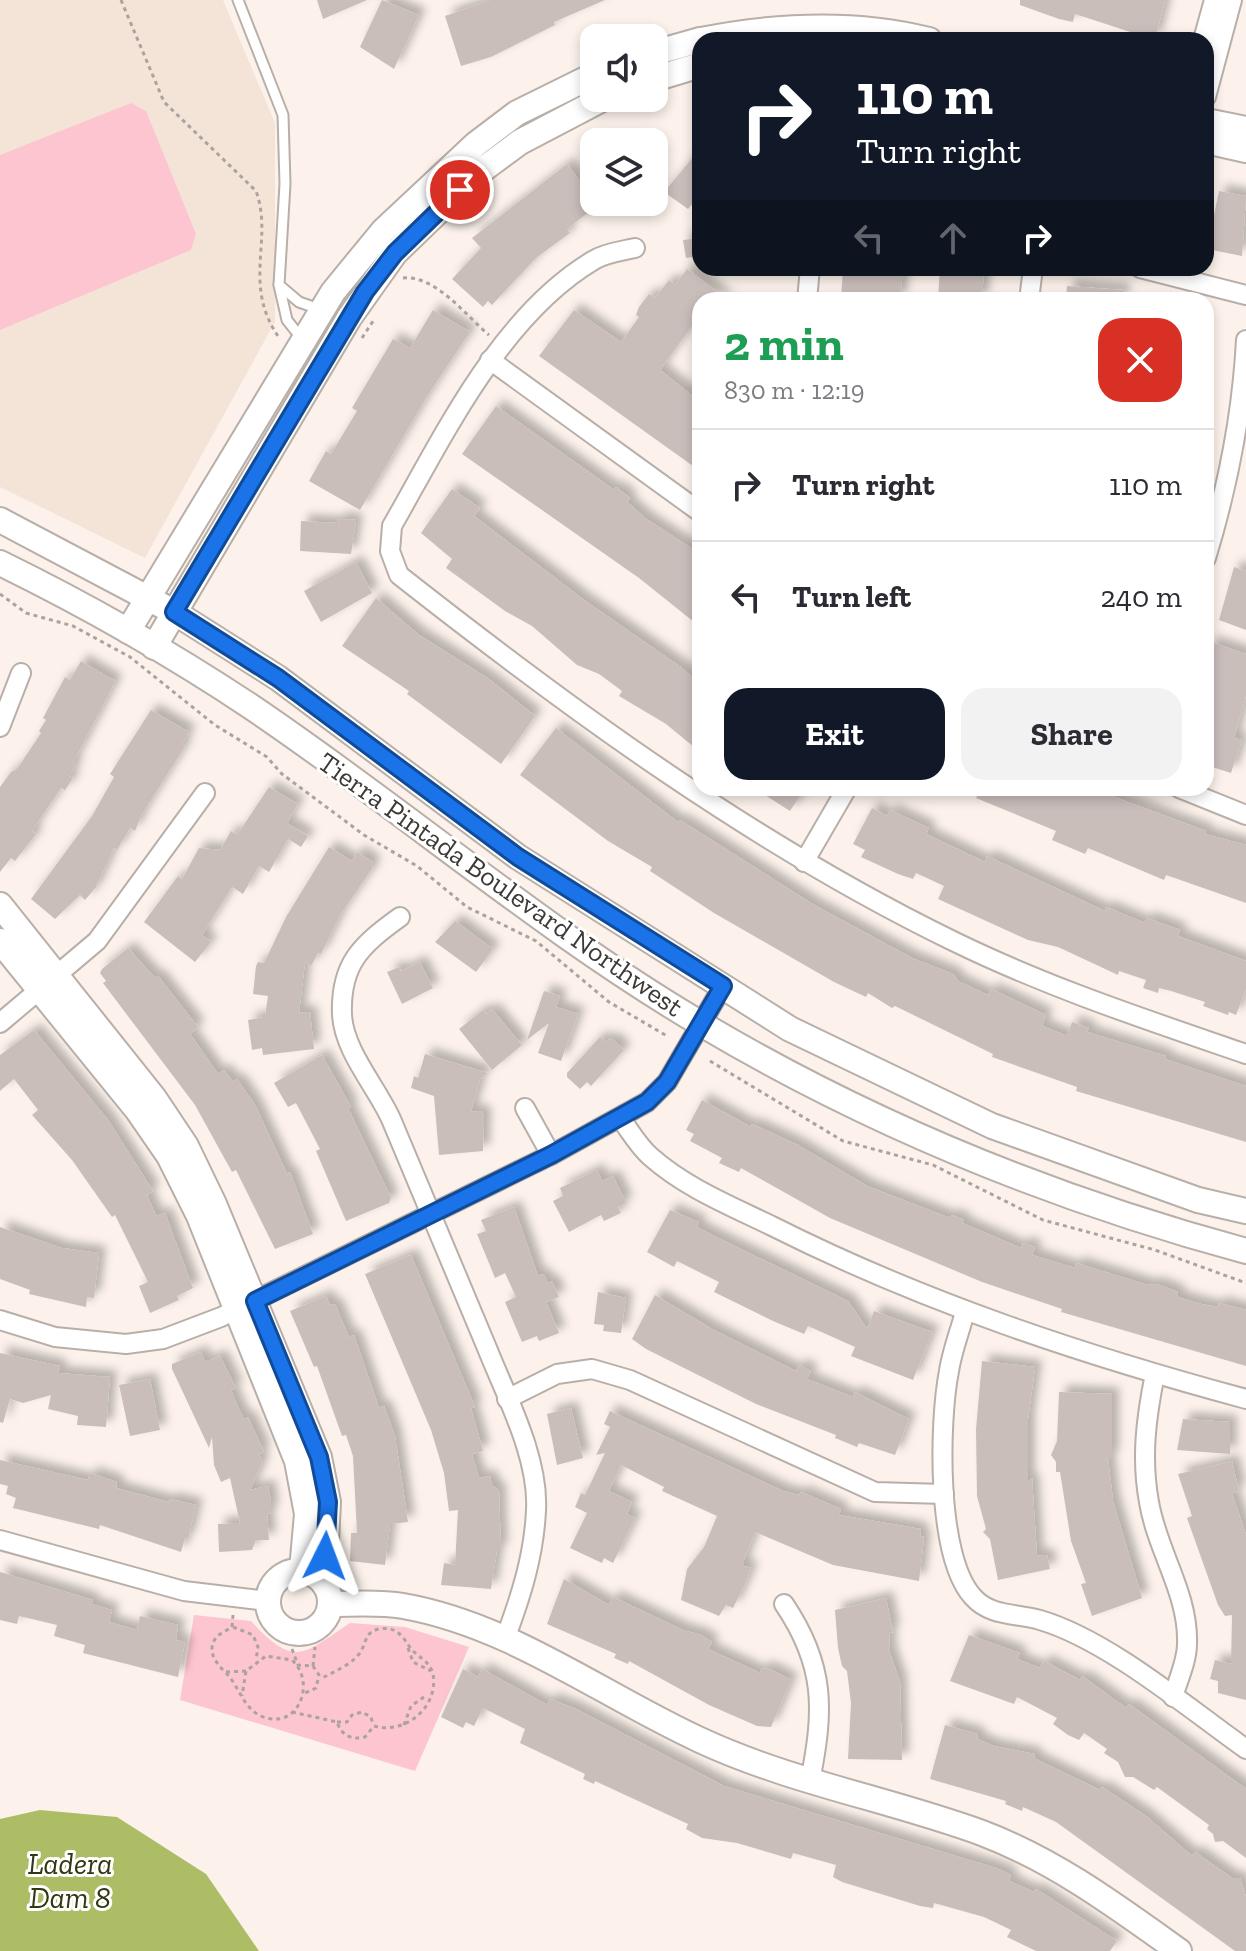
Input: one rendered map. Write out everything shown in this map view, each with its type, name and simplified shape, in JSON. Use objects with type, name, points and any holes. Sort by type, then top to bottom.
[{"type":"street","points":[[1211,32],[1214,0]]},
{"type":"street","points":[[1213,32],[1232,0]]},
{"type":"street","points":[[742,32],[841,26],[879,32]]},
{"type":"street","points":[[668,49],[692,42]]},
{"type":"street","points":[[668,75],[692,67]]},
{"type":"street","points":[[128,631],[294,343],[383,231],[476,144],[517,113],[580,82]]},
{"type":"street","points":[[154,647],[349,318],[395,253],[478,173],[520,142],[580,111]]},
{"type":"street","points":[[1214,123],[1246,129]]},
{"type":"street","points":[[1214,143],[1246,150]]},
{"type":"street","points":[[635,248],[596,258],[552,290],[490,360],[392,526],[390,551],[399,575],[462,624],[692,788]]},
{"type":"street","points":[[1180,276],[1246,295]]},
{"type":"street","points":[[1214,532],[1227,490],[1246,340]]},
{"type":"street","points":[[490,360],[692,506]]},
{"type":"street","name":"Tierra Pintada Boulevard Northwest","points":[[0,520],[174,612],[278,678],[518,857],[790,1029],[992,1126],[1198,1200],[1246,1211]]},
{"type":"street","name":"Tierra Pintada Boulevard Northwest","points":[[0,563],[128,631],[252,707],[549,923],[702,1025],[839,1097],[995,1168],[1147,1222],[1246,1251]]},
{"type":"street","points":[[0,727],[21,673]]},
{"type":"street","points":[[0,1023],[97,941],[205,793]]},
{"type":"street","points":[[704,796],[804,862],[984,955],[1084,998],[1246,1054]]},
{"type":"street","points":[[804,862],[842,796]]},
{"type":"street","points":[[1199,796],[1246,815]]},
{"type":"street","points":[[0,905],[49,983],[169,1156],[246,1305],[319,1457],[328,1502],[327,1594],[318,1627],[296,1633],[277,1624],[267,1601],[275,1581],[284,1574],[302,1570]]},
{"type":"street","points":[[400,917],[363,944],[345,976],[342,1019],[349,1042],[388,1112],[432,1214],[507,1399],[528,1461],[537,1507],[528,1580],[505,1639]]},
{"type":"street","points":[[0,941],[49,983]]},
{"type":"street","points":[[0,1320],[55,1337],[126,1344],[191,1330],[246,1305],[551,1155],[647,1102],[667,1082],[723,986]]},
{"type":"street","points":[[525,1108],[551,1155]]},
{"type":"street","points":[[621,1119],[649,1155],[686,1183],[836,1258],[965,1312],[1155,1374],[1246,1399]]},
{"type":"street","points":[[246,1305],[297,1461],[307,1514],[302,1570]]},
{"type":"street","points":[[965,1312],[949,1370],[941,1433],[944,1494],[953,1557],[962,1582],[973,1597],[989,1610],[1041,1620],[1096,1645],[1246,1749]]},
{"type":"street","points":[[507,1399],[557,1374],[592,1369],[630,1380],[875,1492],[944,1494]]},
{"type":"street","points":[[1155,1374],[1144,1425],[1149,1504],[1160,1547],[1185,1608],[1186,1621],[1187,1647],[1173,1697]]},
{"type":"street","points":[[0,1540],[184,1591],[267,1601]]},
{"type":"street","points":[[302,1570],[327,1594],[401,1605],[461,1622],[505,1639],[701,1741],[810,1781],[983,1834],[1081,1881],[1179,1951]]},
{"type":"street","points":[[784,1604],[806,1637],[819,1694],[821,1724],[810,1781]]},
{"type":"lane","points":[[238,0],[283,115],[285,184],[279,285],[294,343]]},
{"type":"lane","points":[[279,285],[299,302],[322,310]]},
{"type":"path","points":[[121,0],[164,102],[256,191],[262,206],[260,285],[265,309],[294,343]]},
{"type":"path","points":[[395,281],[413,277],[426,284],[454,301],[489,335]]},
{"type":"path","points":[[355,346],[379,311]]},
{"type":"path","points":[[0,594],[26,613],[73,626],[130,657],[215,725],[267,757],[282,774],[364,835],[417,866],[467,907],[536,941],[609,1002],[667,1036]]},
{"type":"path","points":[[710,1061],[843,1141],[933,1165],[1043,1220],[1155,1250],[1246,1283]]},
{"type":"path","points":[[233,1615],[232,1627],[213,1642],[215,1661],[260,1716],[277,1718],[292,1712],[305,1693],[316,1688],[320,1679],[355,1658],[368,1635],[381,1629],[395,1630],[431,1671],[429,1693],[422,1711],[404,1725],[388,1729],[374,1726]]},
{"type":"path","points":[[381,1629],[383,1623]]},
{"type":"path","points":[[232,1627],[253,1635],[258,1647],[256,1660]]},
{"type":"path","points":[[408,1644],[410,1658],[431,1671]]},
{"type":"path","points":[[315,1647],[313,1666],[320,1679]]},
{"type":"path","points":[[292,1649],[305,1693]]},
{"type":"path","points":[[242,1696],[246,1671],[256,1660],[274,1654],[298,1665],[313,1666]]},
{"type":"path","points":[[225,1672],[246,1671]]},
{"type":"path","points":[[404,1725],[411,1706],[429,1693]]},
{"type":"path","points":[[292,1712],[337,1722],[347,1722],[352,1715],[362,1712],[371,1717],[374,1726]]},
{"type":"path","points":[[337,1722],[340,1730],[351,1738],[365,1737],[374,1726]]},
{"type":"shaded area","points":[[0,0],[223,0],[275,123],[275,322],[145,558],[0,487]]},
{"type":"shaded area","points":[[131,103],[146,111],[196,234],[191,250],[0,330],[0,155]]},
{"type":"shaded area","points":[[194,1615],[251,1621],[279,1646],[290,1651],[300,1652],[310,1648],[350,1623],[405,1627],[469,1647],[415,1771],[180,1700]]},
{"type":"water","name":"Ladera Dam 8","points":[[40,1810],[117,1817],[206,1874],[259,1951],[0,1951],[0,1819]]},
{"type":"building","points":[[317,0],[367,0],[323,19]]},
{"type":"building","points":[[382,0],[419,15],[394,69],[360,47]]},
{"type":"building","points":[[490,0],[605,0],[554,22],[555,25],[491,57],[461,66],[445,16]]},
{"type":"building","points":[[1020,0],[1165,0],[1157,32],[1130,32],[1075,14],[1073,22],[1020,5]]},
{"type":"building","points":[[692,159],[692,204],[688,209],[668,195],[668,187]]},
{"type":"building","points":[[567,164],[580,181],[580,216],[584,216],[567,229],[570,233],[536,258],[492,305],[488,301],[483,307],[452,279],[481,248],[472,238]]},
{"type":"building","points":[[1219,191],[1246,196],[1242,256],[1214,250],[1214,215]]},
{"type":"building","points":[[692,239],[692,257],[686,258],[683,240]]},
{"type":"building","points":[[687,269],[692,276],[717,292],[692,292],[692,326],[660,370],[692,396],[692,465],[539,356],[574,310],[621,342],[639,317],[636,315],[639,307],[649,294],[655,298],[669,280],[675,285]]},
{"type":"building","points":[[843,276],[902,276],[901,292],[842,292]]},
{"type":"building","points":[[940,276],[984,276],[982,292],[938,292]]},
{"type":"building","points":[[1067,286],[1123,290],[1123,292],[1067,292]]},
{"type":"building","points":[[433,310],[470,332],[426,398],[360,510],[309,481],[326,451],[331,454],[357,411],[352,408],[393,339],[410,348]]},
{"type":"building","points":[[496,406],[614,490],[616,487],[630,498],[627,502],[645,518],[692,549],[692,620],[639,578],[462,454]]},
{"type":"building","points":[[452,489],[480,508],[474,516],[692,677],[692,745],[666,724],[619,696],[622,691],[599,674],[577,665],[532,626],[505,611],[446,568],[452,559],[421,533]]},
{"type":"building","points":[[338,519],[356,520],[351,554],[300,551],[301,521],[337,523]]},
{"type":"building","points":[[356,562],[372,593],[321,622],[304,591]]},
{"type":"building","points":[[1234,567],[1246,571],[1246,630],[1219,620]]},
{"type":"building","points":[[376,598],[419,635],[489,679],[535,716],[501,764],[407,694],[409,691],[342,646]]},
{"type":"building","points":[[1214,643],[1246,654],[1246,696],[1234,738],[1242,740],[1231,773],[1214,768]]},
{"type":"building","points":[[81,661],[115,681],[73,763],[76,765],[69,776],[73,778],[65,790],[61,788],[32,831],[36,834],[15,861],[11,858],[0,872],[0,787],[17,769],[41,733],[39,731],[46,720],[43,718],[65,677],[70,680]]},
{"type":"building","points":[[151,710],[189,732],[182,744],[185,746],[141,816],[135,831],[130,828],[117,850],[114,848],[96,887],[85,900],[80,895],[55,919],[31,899],[92,816],[114,777],[110,774]]},
{"type":"building","points":[[556,728],[679,823],[680,820],[814,905],[912,958],[953,974],[958,981],[988,995],[991,989],[1046,1015],[1042,1026],[1067,1036],[1072,1022],[1089,1028],[1087,1032],[1166,1056],[1165,1059],[1246,1086],[1246,1142],[1076,1091],[1077,1087],[992,1057],[993,1054],[895,1006],[892,1008],[868,993],[866,997],[834,982],[714,913],[650,871],[652,867],[608,841],[520,775]]},
{"type":"building","points":[[269,787],[298,804],[287,823],[308,836],[301,847],[288,839],[269,872],[259,866],[243,894],[232,887],[202,935],[211,942],[195,962],[144,922],[178,876],[182,879],[199,848],[220,850],[231,831],[237,835]]},
{"type":"building","points":[[767,796],[800,796],[790,811]]},
{"type":"building","points":[[1112,796],[1206,831],[1205,834],[1246,845],[1246,903],[1166,875],[1164,880],[1088,848],[1085,854],[1052,840],[1056,831],[976,798]]},
{"type":"building","points":[[872,808],[887,816],[890,810],[929,828],[926,834],[985,862],[987,856],[1105,911],[1106,907],[1145,923],[1147,918],[1180,930],[1178,936],[1246,961],[1246,989],[1236,1015],[1203,1006],[1205,1002],[1171,991],[1159,988],[1158,993],[1143,988],[1146,980],[1119,971],[1118,975],[1058,947],[1028,940],[938,899],[944,886],[916,873],[913,879],[898,874],[861,857],[865,850],[853,844]]},
{"type":"building","points":[[329,847],[352,861],[357,852],[373,862],[372,869],[340,915],[321,954],[318,953],[311,966],[305,962],[299,1013],[310,1012],[314,1049],[263,1055],[262,1048],[252,1050],[248,1020],[265,1017],[268,996],[253,994],[256,966],[258,962],[264,963],[286,917]]},
{"type":"building","points":[[455,921],[493,949],[476,972],[435,942]]},
{"type":"building","points":[[128,948],[155,978],[158,976],[198,1027],[190,1034],[218,1074],[224,1070],[233,1082],[237,1079],[255,1105],[287,1174],[290,1172],[313,1234],[275,1249],[236,1170],[232,1172],[195,1105],[103,983],[106,981],[100,973],[102,969]]},
{"type":"building","points":[[420,962],[433,988],[402,1004],[387,972],[399,967],[401,971]]},
{"type":"building","points":[[544,991],[560,996],[556,1007],[578,1014],[561,1061],[538,1053],[549,1023],[527,1040]]},
{"type":"building","points":[[492,1009],[522,1045],[492,1070],[459,1029],[483,1010],[486,1014]]},
{"type":"building","points":[[34,1030],[108,1120],[153,1191],[147,1195],[156,1216],[165,1213],[193,1288],[177,1296],[179,1300],[150,1313],[139,1286],[148,1282],[115,1215],[112,1217],[72,1160],[32,1115],[38,1110],[14,1079],[0,1091],[0,1055]]},
{"type":"building","points":[[600,1037],[606,1042],[611,1038],[624,1050],[591,1086],[587,1082],[580,1089],[567,1077],[567,1073]]},
{"type":"building","points":[[425,1054],[488,1073],[480,1079],[471,1112],[482,1111],[483,1151],[439,1155],[434,1096],[411,1088],[414,1076],[418,1078]]},
{"type":"building","points":[[322,1055],[351,1107],[348,1108],[391,1198],[389,1203],[346,1221],[316,1151],[320,1149],[296,1103],[288,1107],[274,1083]]},
{"type":"building","points":[[702,1100],[751,1127],[752,1124],[796,1144],[867,1186],[950,1218],[952,1215],[964,1220],[962,1223],[1021,1248],[1023,1243],[1035,1247],[1032,1255],[1075,1268],[1076,1263],[1148,1285],[1157,1284],[1178,1292],[1177,1297],[1201,1304],[1218,1307],[1219,1303],[1246,1310],[1246,1366],[1061,1312],[1062,1309],[982,1282],[830,1218],[741,1168],[739,1172],[719,1163],[722,1158],[690,1141],[694,1134],[686,1130]]},
{"type":"building","points":[[597,1170],[602,1181],[613,1176],[626,1203],[618,1207],[621,1213],[604,1221],[601,1215],[569,1232],[553,1201],[563,1196],[560,1188]]},
{"type":"building","points":[[514,1207],[538,1276],[543,1274],[548,1283],[552,1281],[559,1297],[546,1302],[559,1333],[539,1341],[537,1336],[522,1342],[505,1302],[516,1297],[505,1273],[495,1278],[477,1234],[486,1231],[481,1220]]},
{"type":"building","points":[[670,1210],[699,1222],[697,1227],[714,1236],[848,1301],[867,1329],[874,1311],[932,1332],[913,1380],[851,1356],[855,1347],[808,1326],[804,1334],[773,1321],[714,1292],[719,1282],[677,1261],[674,1267],[647,1252]]},
{"type":"building","points":[[0,1227],[62,1248],[99,1253],[94,1298],[87,1297],[86,1307],[29,1294],[30,1290],[0,1279]]},
{"type":"building","points":[[411,1255],[475,1407],[471,1408],[483,1451],[472,1454],[479,1478],[490,1476],[492,1485],[499,1491],[501,1550],[497,1550],[491,1589],[441,1585],[444,1563],[455,1565],[458,1510],[449,1511],[444,1473],[431,1430],[365,1274]]},
{"type":"building","points":[[598,1292],[626,1298],[621,1333],[603,1331],[604,1325],[594,1324]]},
{"type":"building","points":[[655,1295],[712,1329],[796,1371],[799,1365],[811,1371],[807,1379],[853,1397],[855,1392],[909,1419],[895,1455],[859,1443],[857,1447],[835,1438],[836,1435],[756,1404],[646,1349],[632,1339]]},
{"type":"building","points":[[326,1296],[330,1305],[335,1304],[349,1337],[354,1335],[379,1408],[384,1406],[395,1436],[408,1522],[390,1524],[385,1565],[350,1561],[351,1533],[357,1533],[353,1456],[346,1435],[342,1436],[317,1366],[314,1367],[290,1311]]},
{"type":"building","points":[[201,1352],[205,1362],[220,1356],[236,1388],[231,1390],[237,1405],[244,1419],[248,1417],[264,1452],[259,1454],[262,1462],[250,1490],[268,1486],[271,1502],[271,1513],[267,1514],[269,1540],[256,1540],[252,1550],[219,1552],[218,1524],[240,1523],[230,1478],[221,1482],[214,1465],[212,1437],[209,1448],[172,1369],[172,1364]]},
{"type":"building","points":[[0,1353],[60,1366],[58,1373],[110,1377],[106,1427],[77,1425],[78,1416],[48,1409],[51,1395],[23,1403],[10,1399],[3,1423],[0,1422]]},
{"type":"building","points":[[982,1361],[1035,1367],[1028,1419],[1028,1483],[1032,1478],[1037,1556],[1047,1555],[1050,1569],[998,1580],[990,1539],[983,1532],[986,1529],[977,1496],[976,1429]]},
{"type":"building","points":[[150,1379],[160,1430],[130,1436],[119,1385]]},
{"type":"building","points":[[1059,1392],[1112,1394],[1112,1458],[1108,1458],[1113,1501],[1142,1598],[1092,1616],[1081,1584],[1086,1583],[1071,1541],[1060,1472],[1056,1472],[1056,1462],[1051,1455],[1057,1441]]},
{"type":"building","points":[[571,1408],[583,1458],[557,1465],[547,1414]]},
{"type":"building","points":[[610,1411],[783,1491],[799,1495],[801,1492],[841,1509],[839,1515],[921,1529],[920,1536],[924,1537],[919,1581],[833,1565],[755,1532],[744,1560],[744,1566],[751,1568],[744,1586],[733,1608],[726,1605],[719,1616],[681,1600],[687,1569],[704,1547],[717,1516],[662,1491],[664,1487],[621,1465],[609,1491],[632,1502],[627,1514],[635,1518],[613,1563],[604,1558],[602,1563],[570,1548],[587,1513],[575,1507],[581,1493],[585,1495],[605,1453],[596,1455],[610,1427],[604,1424]]},
{"type":"building","points":[[1183,1419],[1230,1422],[1230,1454],[1177,1450]]},
{"type":"building","points":[[0,1460],[88,1480],[90,1473],[117,1482],[116,1488],[169,1502],[170,1499],[196,1505],[188,1539],[185,1538],[181,1552],[100,1525],[99,1529],[13,1508],[16,1498],[6,1494],[8,1486],[0,1484]]},
{"type":"building","points":[[1232,1461],[1239,1491],[1232,1493],[1246,1535],[1246,1700],[1218,1693],[1218,1681],[1210,1679],[1215,1660],[1231,1664],[1232,1615],[1225,1616],[1218,1605],[1187,1518],[1192,1516],[1178,1474]]},
{"type":"building","points":[[0,1572],[93,1600],[91,1604],[112,1610],[109,1622],[137,1630],[140,1616],[178,1625],[176,1640],[185,1642],[178,1677],[83,1653],[85,1645],[54,1636],[57,1625],[19,1616],[17,1624],[0,1620]]},
{"type":"building","points":[[564,1579],[609,1605],[613,1597],[683,1630],[701,1635],[712,1642],[708,1649],[760,1673],[762,1668],[772,1670],[791,1680],[771,1727],[757,1726],[709,1705],[629,1661],[628,1664],[614,1658],[616,1654],[547,1624]]},
{"type":"building","points":[[886,1598],[893,1632],[889,1633],[890,1653],[900,1682],[902,1760],[848,1759],[851,1703],[847,1671],[842,1666],[838,1648],[835,1610]]},
{"type":"building","points":[[969,1635],[1020,1653],[1017,1659],[1040,1668],[1044,1661],[1080,1680],[1082,1676],[1126,1708],[1129,1704],[1246,1789],[1246,1858],[1223,1841],[1215,1842],[1213,1834],[1207,1829],[1209,1825],[1157,1787],[1154,1790],[1133,1777],[1125,1777],[1118,1762],[1104,1753],[1107,1749],[1084,1733],[1079,1740],[1068,1735],[1053,1724],[1057,1718],[1017,1697],[1014,1704],[950,1681]]},
{"type":"building","points":[[463,1669],[478,1677],[482,1669],[547,1705],[550,1699],[576,1709],[724,1786],[996,1868],[1011,1875],[1009,1881],[1034,1892],[1036,1889],[1117,1941],[1110,1951],[1036,1951],[1007,1937],[1011,1930],[984,1917],[934,1903],[933,1908],[920,1906],[842,1882],[833,1877],[836,1865],[793,1853],[791,1859],[737,1843],[702,1838],[686,1829],[688,1824],[595,1781],[594,1784],[583,1779],[585,1774],[520,1743],[525,1729],[483,1708],[474,1726],[466,1722],[463,1728],[441,1717]]},
{"type":"building","points":[[945,1725],[978,1734],[977,1739],[994,1746],[1035,1754],[1034,1758],[1042,1762],[1100,1790],[1102,1787],[1146,1816],[1192,1856],[1195,1852],[1232,1878],[1240,1878],[1246,1897],[1246,1951],[1235,1951],[1056,1822],[1023,1807],[1022,1811],[1005,1804],[1006,1801],[930,1779]]},
{"type":"route","points":[[325,1556],[328,1502],[319,1457],[255,1301],[551,1155],[647,1102],[667,1082],[723,986],[518,857],[278,678],[174,612],[365,292],[395,253],[460,190]]}]
